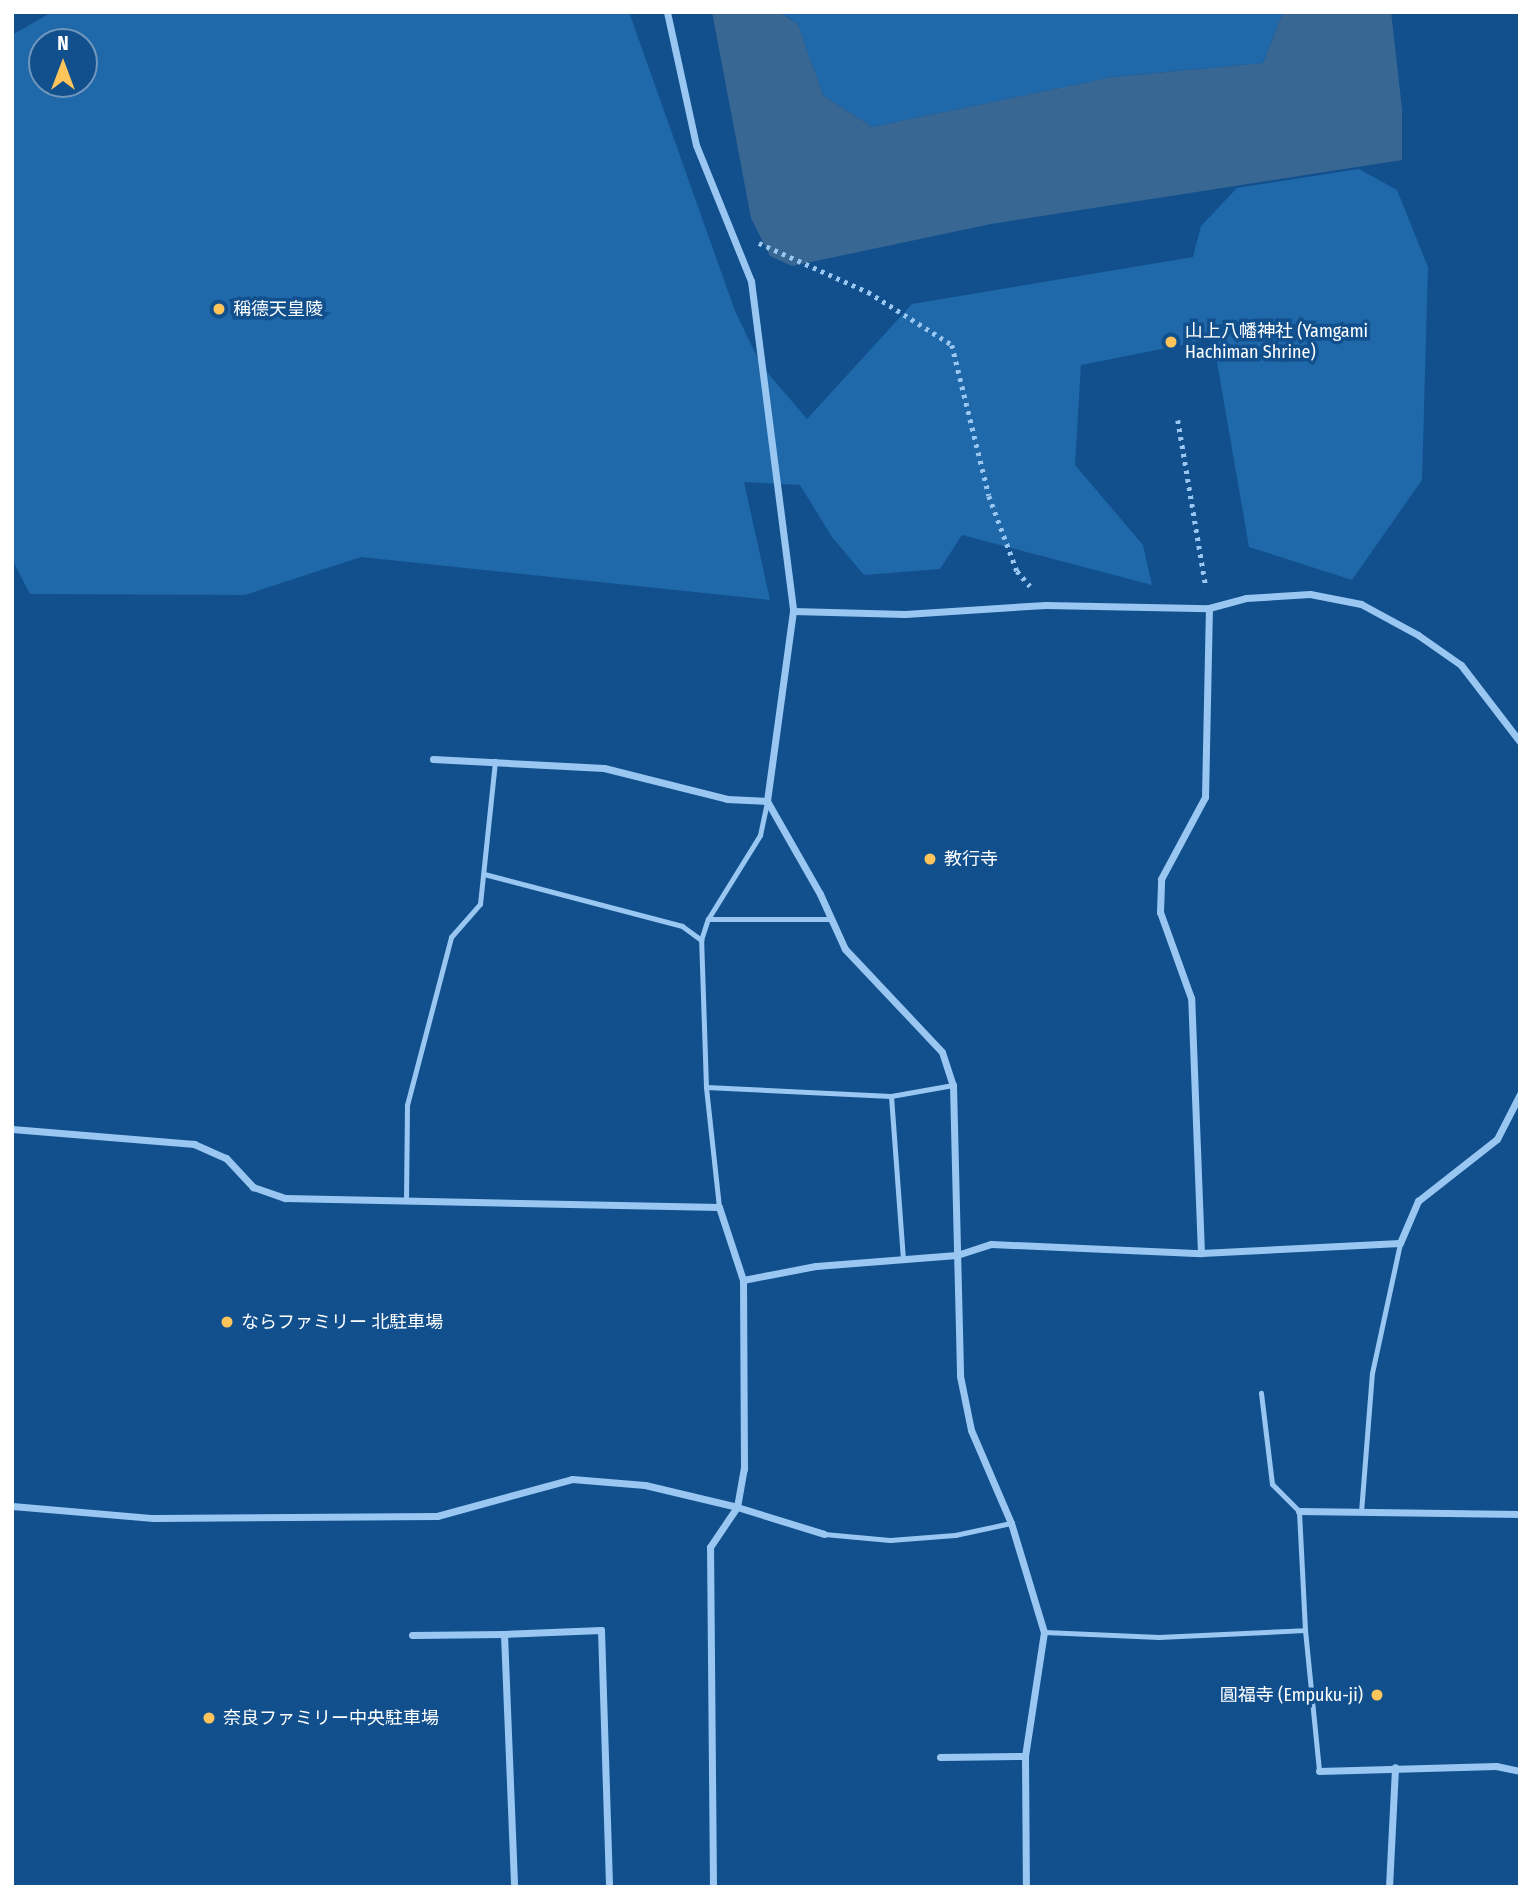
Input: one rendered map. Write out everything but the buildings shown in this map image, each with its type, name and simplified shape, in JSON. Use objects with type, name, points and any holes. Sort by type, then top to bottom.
[{"type":"street","points":[[667,12],[696,145],[751,281],[793,611],[767,801],[845,949],[942,1052],[953,1085],[960,1376],[971,1430],[1011,1523],[1044,1632],[1025,1756],[1026,1887]]},
{"type":"street","points":[[793,611],[905,614],[1046,605],[1209,608],[1246,598],[1310,594],[1361,604],[1419,635],[1461,665],[1520,742]]},
{"type":"street","points":[[1201,1253],[1191,998],[1160,912],[1160,878],[1205,797],[1209,608]]},
{"type":"street","points":[[433,760],[604,768],[727,799],[767,801]]},
{"type":"street","points":[[743,1280],[816,1266],[957,1255],[991,1244],[1027,1242],[1201,1253],[1400,1243],[1418,1201],[1497,1139],[1520,1094]]},
{"type":"street","points":[[12,1129],[194,1144],[226,1158],[253,1188],[285,1198],[719,1207],[743,1280],[744,1469],[737,1507],[710,1547],[713,1887]]},
{"type":"street","points":[[12,1506],[153,1518],[438,1516],[572,1479],[645,1485],[737,1507],[824,1534]]},
{"type":"street","points":[[1299,1511],[1520,1514]]},
{"type":"street","points":[[412,1635],[601,1630],[609,1887]]},
{"type":"street","points":[[504,1634],[514,1887]]},
{"type":"street","points":[[940,1757],[1025,1756]]},
{"type":"street","points":[[1319,1771],[1496,1766],[1520,1771]]},
{"type":"street","points":[[1389,1887],[1395,1767]]},
{"type":"lane","points":[[406,1201],[407,1105],[451,937],[480,904],[495,761]]},
{"type":"lane","points":[[719,1207],[706,1087],[701,940],[708,919],[761,835],[767,801]]},
{"type":"lane","points":[[484,874],[682,926],[701,940]]},
{"type":"lane","points":[[708,919],[831,919]]},
{"type":"lane","points":[[706,1087],[891,1096],[953,1085]]},
{"type":"lane","points":[[891,1096],[904,1259]]},
{"type":"lane","points":[[1361,1512],[1372,1373],[1400,1243]]},
{"type":"lane","points":[[1261,1393],[1272,1484],[1299,1511],[1305,1630],[1319,1771]]},
{"type":"lane","points":[[824,1534],[890,1540],[955,1535],[1011,1523]]},
{"type":"lane","points":[[1044,1632],[1159,1637],[1305,1630]]},
{"type":"path","points":[[731,230],[868,292],[952,345],[989,496],[1017,571],[1046,605]]},
{"type":"path","points":[[1178,419],[1209,608]]},
{"type":"shaded area","points":[[52,12],[629,12],[735,311],[761,365],[807,419],[912,304],[1193,257],[1201,226],[1237,188],[1359,169],[1397,190],[1428,267],[1422,480],[1352,580],[1249,547],[1213,339],[1081,365],[1075,465],[1143,545],[1152,585],[962,535],[940,569],[864,575],[832,537],[800,485],[744,482],[770,600],[361,557],[245,595],[30,594],[12,559],[12,35]]},
{"type":"shaded area","points":[[712,12],[779,12],[798,24],[823,95],[872,127],[1113,77],[1263,63],[1283,12],[1391,12],[1402,109],[1402,160],[991,224],[792,266],[770,256],[751,218]]},
{"type":"shaded area","points":[[780,12],[1283,12],[1263,63],[1113,77],[872,127],[823,95],[798,24]]},
{"type":"place","name":"稱德天皇陵","points":[[219,309]]},
{"type":"place","name":"山上八幡神社 (Yamgami Hachiman Shrine)","points":[[1171,342]]},
{"type":"place","name":"教行寺","points":[[930,859]]},
{"type":"place","name":"ならファミリー 北駐車場","points":[[227,1322]]},
{"type":"place","name":"圓福寺 (Empuku-ji)","points":[[1377,1695]]},
{"type":"place","name":"奈良ファミリー中央駐車場","points":[[209,1718]]}]
